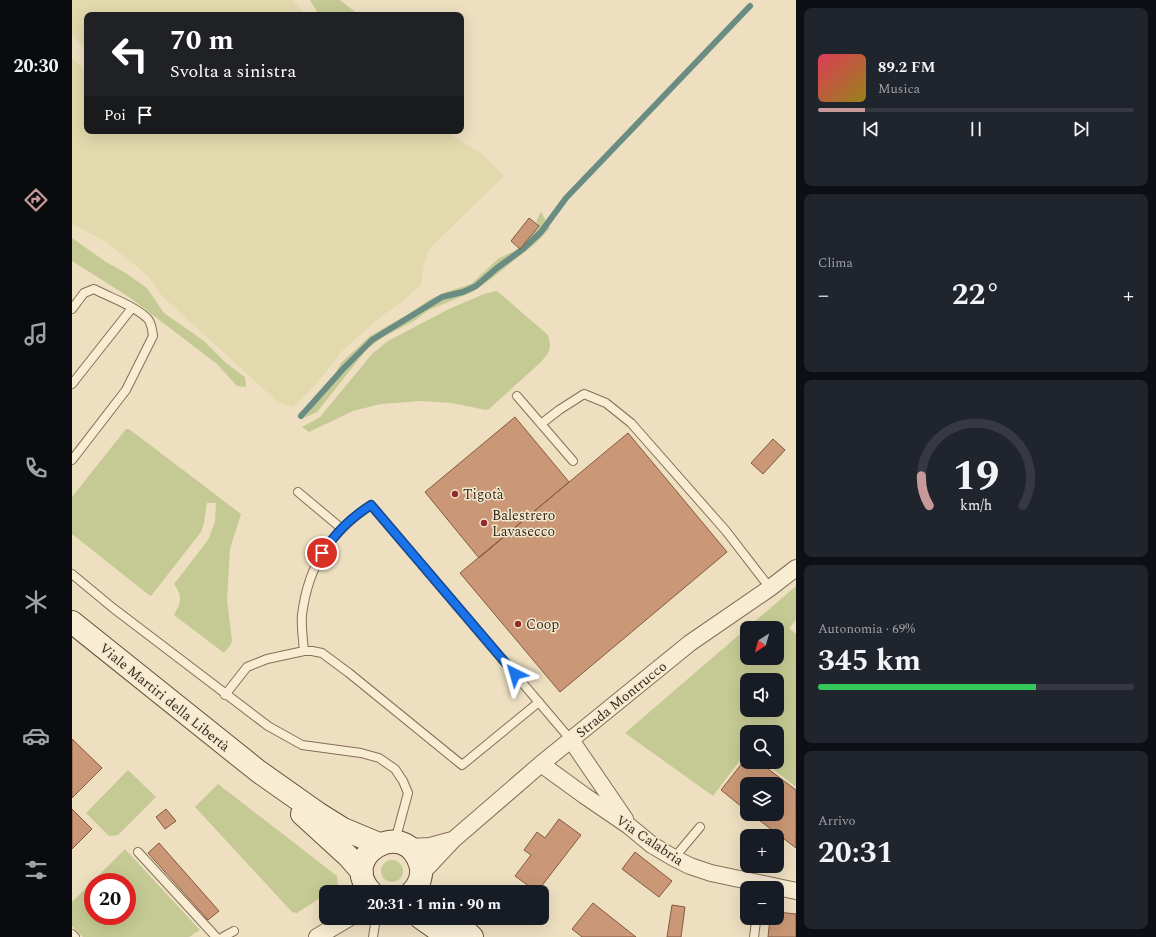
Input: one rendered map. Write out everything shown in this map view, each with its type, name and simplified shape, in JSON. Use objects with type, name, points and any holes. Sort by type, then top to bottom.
[{"type":"main road","name":"Viale Martiri della Libertà","points":[[72,622],[258,772],[319,814],[344,829],[394,844]]},
{"type":"main road","name":"Viale Martiri della Libertà","points":[[258,772],[349,857],[366,885]]},
{"type":"main road","name":"Viale Martiri della Libertà","points":[[366,885],[363,863],[366,855],[372,849],[394,844]]},
{"type":"main road","points":[[394,844],[415,853],[419,859],[421,867],[420,885]]},
{"type":"main road","points":[[431,925],[448,937]]},
{"type":"main road","points":[[459,925],[472,937]]},
{"type":"street","name":"Strada Montrucco","points":[[420,885],[453,840],[541,764],[690,643],[770,588],[796,568]]},
{"type":"street","points":[[571,740],[629,826]]},
{"type":"street","name":"Via Calabria","points":[[541,764],[584,796],[629,826],[652,845],[690,866],[711,873],[796,891]]},
{"type":"street","name":"Strada Montrucco","points":[[394,844],[430,846],[453,840]]},
{"type":"street","points":[[317,937],[335,925]]},
{"type":"lane","points":[[72,309],[84,293],[94,289],[132,308],[148,319],[152,327],[153,336],[126,390],[72,460]]},
{"type":"lane","points":[[72,384],[132,308]]},
{"type":"lane","points":[[541,424],[584,394],[606,402],[631,423],[726,531],[770,588]]},
{"type":"lane","points":[[516,396],[573,461]]},
{"type":"lane","points":[[298,492],[341,528]]},
{"type":"lane","points":[[304,651],[302,616],[310,578],[322,553],[341,528],[356,514],[371,505],[571,740]]},
{"type":"lane","points":[[72,574],[113,608],[268,726],[302,745],[362,753],[379,758],[395,769],[403,781],[408,793],[394,844]]},
{"type":"lane","points":[[225,694],[247,667],[267,658],[304,651],[322,653],[349,673],[462,766],[539,702]]},
{"type":"lane","points":[[674,858],[700,827]]},
{"type":"lane","points":[[138,852],[216,937]]},
{"type":"lane","points":[[373,937],[375,925]]},
{"type":"lane","points":[[754,937],[756,925]]},
{"type":"lane","points":[[224,937],[234,931]]},
{"type":"lane","points":[[72,934],[75,937]]},
{"type":"shaded area","points":[[72,0],[292,0],[303,12],[84,12],[84,48],[72,34]]},
{"type":"shaded area","points":[[72,59],[84,67],[84,134],[450,134],[482,154],[504,176],[429,249],[424,264],[421,285],[403,301],[379,318],[343,350],[316,384],[293,407],[279,403],[163,297],[146,274],[106,242],[72,224]]},
{"type":"green space","points":[[310,0],[340,0],[355,12],[317,12]]},
{"type":"green space","points":[[541,212],[550,228],[537,242],[491,279],[472,292],[429,310],[414,321],[383,337],[367,349],[317,412],[304,418],[328,387],[341,363],[370,336],[412,312],[429,300],[446,292],[471,284],[499,258],[517,250],[524,244],[536,229],[537,219]]},
{"type":"green space","points":[[72,238],[147,288],[164,313],[204,341],[226,363],[245,377],[246,387],[237,386],[217,364],[129,297],[72,261]]},
{"type":"green space","points":[[497,291],[548,335],[550,347],[548,353],[541,362],[489,409],[486,410],[452,403],[420,401],[381,404],[353,411],[309,432],[302,427],[320,417],[372,354],[388,341],[449,309],[484,294]]},
{"type":"green space","points":[[126,429],[129,429],[241,514],[230,549],[227,600],[232,641],[224,653],[174,615],[178,607],[180,596],[174,584],[208,540],[215,522],[216,503],[207,503],[201,532],[151,596],[72,534],[72,497]]},
{"type":"green space","points":[[796,586],[796,620],[789,628],[796,634],[796,787],[773,769],[784,769],[784,725],[740,725],[740,760],[713,796],[625,733],[740,634],[740,665],[784,665],[784,621],[755,621]]},
{"type":"green space","points":[[128,770],[156,797],[118,835],[109,836],[86,813]]},
{"type":"green space","points":[[218,784],[337,876],[338,885],[319,885],[319,899],[297,913],[292,912],[195,807]]},
{"type":"green space","points":[[125,849],[200,930],[189,937],[83,937],[72,926],[72,902],[84,890],[84,925],[136,925],[136,873],[101,873]]},
{"type":"green space","points":[[388,860],[396,860],[403,867],[403,875],[396,882],[388,882],[381,875],[381,867]]},
{"type":"building","points":[[529,218],[539,226],[520,249],[511,241]]},
{"type":"building","points":[[515,417],[569,482],[479,558],[425,492]]},
{"type":"building","points":[[628,433],[727,552],[560,692],[460,573]]},
{"type":"building","points":[[773,439],[785,450],[763,474],[751,463]]},
{"type":"building","points":[[72,739],[102,768],[72,798]]},
{"type":"building","points":[[740,766],[740,769],[768,769],[779,777],[740,777],[740,805],[721,790]]},
{"type":"building","points":[[784,781],[796,790],[796,848],[784,839],[784,829],[771,829],[760,821],[784,821]]},
{"type":"building","points":[[72,809],[92,829],[72,849]]},
{"type":"building","points":[[166,809],[176,821],[165,829],[156,817]]},
{"type":"building","points":[[559,819],[581,835],[542,885],[527,885],[515,876],[531,855],[524,850],[537,832],[545,838]]},
{"type":"building","points":[[159,843],[219,911],[208,920],[148,853]]},
{"type":"building","points":[[635,852],[672,881],[659,897],[622,869]]},
{"type":"building","points":[[593,903],[636,937],[582,937],[572,929]]},
{"type":"building","points":[[672,905],[685,907],[681,937],[667,937]]},
{"type":"building","points":[[784,913],[796,914],[796,937],[768,937],[769,925],[784,925]]},
{"type":"waterway","points":[[301,416],[343,369],[372,340],[442,297],[463,292],[476,286],[523,249],[541,232],[566,198],[750,6]]},
{"type":"place","name":"Tigotà","points":[[455,494]]},
{"type":"place","name":"Balestrero Lavasecco","points":[[484,523]]},
{"type":"place","name":"Coop","points":[[518,624]]},
{"type":"route","points":[[322,553],[341,528],[356,514],[371,505],[515,674]]}]
